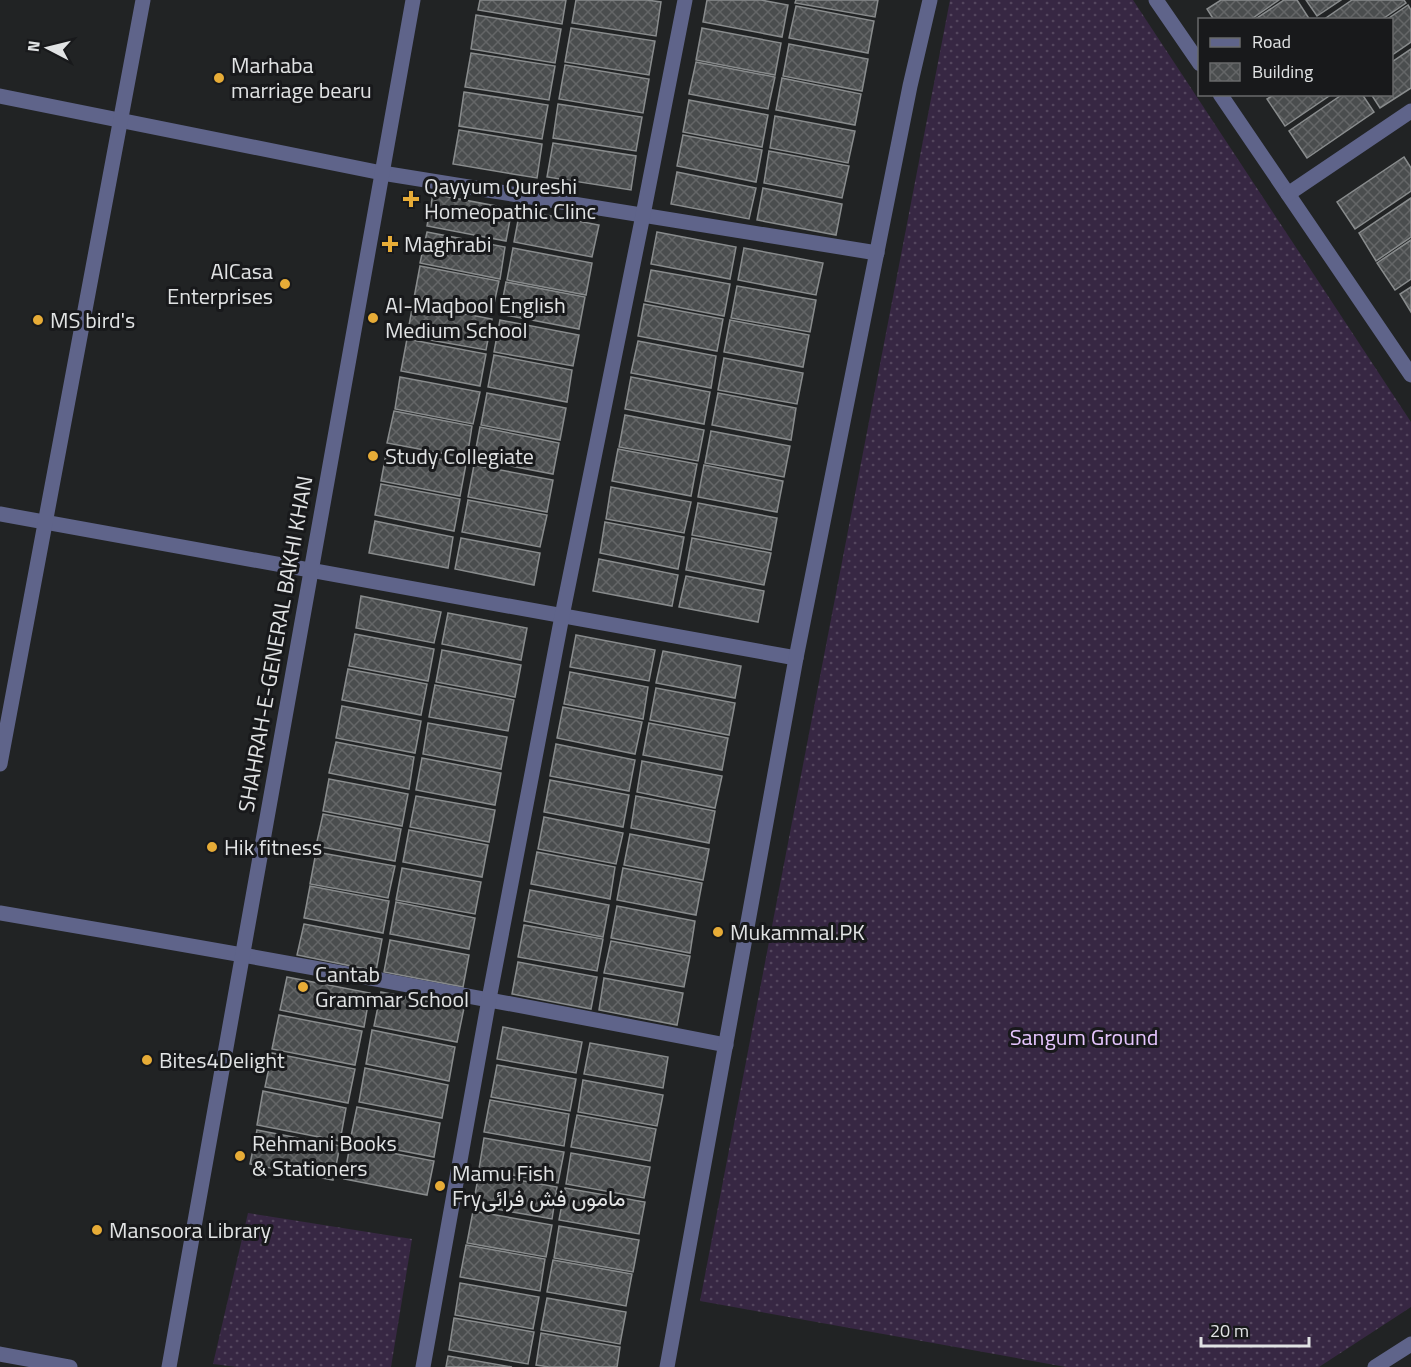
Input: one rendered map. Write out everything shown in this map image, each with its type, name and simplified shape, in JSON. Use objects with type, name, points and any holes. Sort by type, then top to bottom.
[{"type":"street","points":[[0,764],[142,0]]},
{"type":"street","name":"SHAHRAH-E-GENERAL BAKHI KHAN","points":[[169,1367],[413,0]]},
{"type":"street","points":[[423,1367],[489,999],[562,615],[686,0]]},
{"type":"street","points":[[667,1367],[796,658],[910,86],[930,0]]},
{"type":"street","points":[[1156,0],[1198,61]]},
{"type":"street","points":[[0,96],[382,173],[877,253]]},
{"type":"street","points":[[1221,96],[1411,375]]},
{"type":"street","points":[[1288,194],[1411,111]]},
{"type":"street","points":[[0,514],[796,658]]},
{"type":"street","points":[[0,913],[243,954],[726,1045]]},
{"type":"street","points":[[1375,1367],[1411,1344]]},
{"type":"street","points":[[0,1354],[70,1367]]},
{"type":"green space","name":"Sangum Ground","points":[[950,0],[1133,0],[1411,422],[1411,1307],[1319,1367],[1066,1367],[700,1301]]},
{"type":"green space","points":[[248,1213],[412,1239],[391,1367],[237,1367],[213,1364]]},
{"type":"building","points":[[480,0],[566,0],[562,24],[478,10]]},
{"type":"building","points":[[576,0],[661,2],[656,36],[572,23]]},
{"type":"building","points":[[707,0],[761,0],[788,5],[782,37],[703,22]]},
{"type":"building","points":[[796,0],[878,0],[875,17],[795,3]]},
{"type":"building","points":[[1221,0],[1279,0],[1253,18],[1213,18],[1207,9]]},
{"type":"building","points":[[1284,0],[1297,0],[1309,18],[1257,18]]},
{"type":"building","points":[[1306,0],[1341,0],[1317,16]]},
{"type":"building","points":[[1352,0],[1404,0],[1406,3],[1384,18],[1326,18]]},
{"type":"building","points":[[1408,5],[1411,10],[1411,42],[1393,54],[1393,18],[1389,18]]},
{"type":"building","points":[[796,6],[874,21],[868,53],[789,38]]},
{"type":"building","points":[[476,15],[561,29],[555,63],[471,49]]},
{"type":"building","points":[[571,28],[655,41],[649,75],[565,62]]},
{"type":"building","points":[[702,28],[781,43],[775,75],[696,60]]},
{"type":"building","points":[[789,44],[868,59],[862,91],[783,76]]},
{"type":"building","points":[[1411,49],[1411,88],[1380,108],[1372,96],[1393,96],[1393,61]]},
{"type":"building","points":[[471,53],[555,66],[549,100],[465,87]]},
{"type":"building","points":[[696,62],[775,77],[768,109],[689,94]]},
{"type":"building","points":[[565,65],[649,79],[643,113],[559,99]]},
{"type":"building","points":[[782,78],[861,94],[855,125],[776,110]]},
{"type":"building","points":[[464,92],[548,105],[542,139],[459,126]]},
{"type":"building","points":[[1272,96],[1329,96],[1285,126],[1267,99]]},
{"type":"building","points":[[1340,96],[1363,96],[1374,112],[1307,158],[1289,131]]},
{"type":"building","points":[[689,100],[768,115],[762,147],[683,132]]},
{"type":"building","points":[[558,104],[642,117],[636,151],[553,138]]},
{"type":"building","points":[[775,116],[855,131],[848,163],[770,148]]},
{"type":"building","points":[[459,130],[542,144],[537,178],[453,164]]},
{"type":"building","points":[[683,135],[762,150],[756,182],[677,166]]},
{"type":"building","points":[[553,143],[636,156],[631,190],[547,177]]},
{"type":"building","points":[[769,151],[849,166],[842,198],[764,183]]},
{"type":"building","points":[[1404,157],[1411,168],[1411,191],[1355,229],[1337,202]]},
{"type":"building","points":[[677,172],[756,188],[749,219],[671,204]]},
{"type":"building","points":[[763,188],[842,204],[836,235],[757,220]]},
{"type":"building","points":[[433,194],[512,209],[506,241],[427,226]]},
{"type":"building","points":[[1411,198],[1411,237],[1376,261],[1359,233]]},
{"type":"building","points":[[520,210],[599,225],[592,257],[514,242]]},
{"type":"building","points":[[427,232],[505,247],[500,279],[420,263]]},
{"type":"building","points":[[657,232],[736,247],[730,279],[651,264]]},
{"type":"building","points":[[1411,240],[1411,279],[1395,290],[1377,263]]},
{"type":"building","points":[[513,248],[592,263],[586,295],[507,280]]},
{"type":"building","points":[[744,248],[823,263],[816,295],[738,280]]},
{"type":"building","points":[[420,266],[499,281],[492,313],[414,298]]},
{"type":"building","points":[[651,270],[730,284],[724,316],[645,301]]},
{"type":"building","points":[[506,282],[585,297],[579,329],[500,314]]},
{"type":"building","points":[[737,286],[816,300],[810,332],[731,318]]},
{"type":"building","points":[[1411,287],[1411,312],[1400,294]]},
{"type":"building","points":[[413,304],[492,319],[486,350],[407,336]]},
{"type":"building","points":[[644,304],[723,319],[717,351],[638,336]]},
{"type":"building","points":[[500,320],[579,335],[573,366],[494,352]]},
{"type":"building","points":[[730,320],[809,335],[803,367],[724,352]]},
{"type":"building","points":[[407,339],[486,354],[480,386],[401,371]]},
{"type":"building","points":[[638,341],[716,356],[711,388],[631,373]]},
{"type":"building","points":[[494,355],[572,370],[567,402],[488,387]]},
{"type":"building","points":[[724,358],[803,373],[797,404],[718,390]]},
{"type":"building","points":[[400,377],[480,392],[473,424],[395,409]]},
{"type":"building","points":[[631,377],[710,392],[704,424],[625,409]]},
{"type":"building","points":[[487,393],[566,408],[560,440],[481,425]]},
{"type":"building","points":[[718,393],[796,408],[791,440],[712,425]]},
{"type":"building","points":[[394,411],[472,426],[467,458],[387,443]]},
{"type":"building","points":[[625,415],[704,430],[698,461],[619,447]]},
{"type":"building","points":[[480,427],[559,443],[553,474],[474,459]]},
{"type":"building","points":[[711,431],[790,446],[784,477],[705,463]]},
{"type":"building","points":[[387,449],[466,464],[460,496],[381,481]]},
{"type":"building","points":[[618,449],[697,464],[691,496],[612,481]]},
{"type":"building","points":[[474,465],[553,480],[547,512],[468,497]]},
{"type":"building","points":[[704,465],[783,481],[777,512],[698,497]]},
{"type":"building","points":[[381,484],[460,499],[454,531],[375,515]]},
{"type":"building","points":[[611,487],[691,502],[684,533],[606,519]]},
{"type":"building","points":[[468,500],[547,515],[540,547],[462,532]]},
{"type":"building","points":[[698,503],[777,518],[771,550],[692,535]]},
{"type":"building","points":[[375,521],[453,537],[448,568],[369,553]]},
{"type":"building","points":[[605,522],[684,537],[678,569],[600,553]]},
{"type":"building","points":[[461,538],[540,553],[534,585],[455,569]]},
{"type":"building","points":[[692,538],[771,553],[764,585],[686,570]]},
{"type":"building","points":[[599,559],[678,575],[672,606],[593,591]]},
{"type":"building","points":[[686,576],[764,591],[758,622],[679,607]]},
{"type":"building","points":[[361,596],[441,612],[434,643],[356,628]]},
{"type":"building","points":[[448,613],[527,628],[521,660],[442,644]]},
{"type":"building","points":[[355,634],[434,649],[428,681],[349,666]]},
{"type":"building","points":[[576,635],[655,650],[649,681],[570,667]]},
{"type":"building","points":[[442,650],[521,665],[515,697],[436,682]]},
{"type":"building","points":[[663,651],[741,666],[735,698],[656,683]]},
{"type":"building","points":[[348,669],[427,684],[421,715],[342,700]]},
{"type":"building","points":[[570,672],[648,687],[643,719],[564,704]]},
{"type":"building","points":[[435,685],[514,700],[508,731],[429,717]]},
{"type":"building","points":[[656,688],[735,703],[729,735],[650,720]]},
{"type":"building","points":[[342,706],[421,721],[415,753],[336,738]]},
{"type":"building","points":[[563,707],[642,722],[635,754],[557,738]]},
{"type":"building","points":[[428,723],[507,737],[501,769],[423,754]]},
{"type":"building","points":[[649,723],[728,738],[722,770],[643,755]]},
{"type":"building","points":[[336,742],[414,757],[409,789],[329,773]]},
{"type":"building","points":[[556,744],[635,760],[629,791],[550,776]]},
{"type":"building","points":[[422,758],[501,773],[495,805],[416,790]]},
{"type":"building","points":[[642,761],[722,776],[715,808],[637,792]]},
{"type":"building","points":[[329,779],[408,794],[402,826],[323,811]]},
{"type":"building","points":[[550,780],[629,795],[623,827],[544,812]]},
{"type":"building","points":[[416,796],[495,810],[489,842],[410,827]]},
{"type":"building","points":[[636,796],[715,811],[709,843],[631,828]]},
{"type":"building","points":[[323,814],[401,829],[395,861],[316,846]]},
{"type":"building","points":[[544,817],[623,833],[616,864],[538,849]]},
{"type":"building","points":[[409,830],[488,845],[482,877],[403,862]]},
{"type":"building","points":[[630,834],[709,849],[703,880],[624,865]]},
{"type":"building","points":[[316,852],[395,866],[388,898],[310,884]]},
{"type":"building","points":[[537,852],[615,867],[610,899],[531,884]]},
{"type":"building","points":[[402,868],[481,882],[475,914],[396,900]]},
{"type":"building","points":[[623,868],[702,883],[696,915],[617,900]]},
{"type":"building","points":[[310,886],[389,901],[383,933],[304,918]]},
{"type":"building","points":[[530,890],[609,905],[603,937],[524,921]]},
{"type":"building","points":[[396,902],[475,918],[469,949],[390,934]]},
{"type":"building","points":[[617,906],[695,921],[690,953],[611,938]]},
{"type":"building","points":[[304,924],[382,939],[376,971],[297,955]]},
{"type":"building","points":[[524,925],[603,939],[597,971],[518,957]]},
{"type":"building","points":[[390,940],[469,955],[463,987],[384,972]]},
{"type":"building","points":[[611,941],[690,956],[684,987],[604,973]]},
{"type":"building","points":[[518,962],[597,977],[591,1009],[512,994]]},
{"type":"building","points":[[287,977],[370,993],[364,1027],[280,1010]]},
{"type":"building","points":[[604,978],[683,993],[677,1025],[599,1010]]},
{"type":"building","points":[[381,992],[464,1008],[457,1042],[374,1026]]},
{"type":"building","points":[[279,1015],[362,1031],[355,1065],[272,1049]]},
{"type":"building","points":[[503,1027],[582,1042],[576,1073],[497,1059]]},
{"type":"building","points":[[372,1030],[455,1047],[449,1081],[366,1064]]},
{"type":"building","points":[[590,1043],[668,1057],[663,1088],[584,1074]]},
{"type":"building","points":[[272,1053],[355,1069],[348,1103],[265,1087]]},
{"type":"building","points":[[497,1065],[576,1079],[570,1111],[491,1097]]},
{"type":"building","points":[[365,1068],[448,1085],[442,1118],[359,1102]]},
{"type":"building","points":[[583,1080],[663,1095],[657,1126],[578,1112]]},
{"type":"building","points":[[263,1091],[346,1108],[340,1141],[257,1125]]},
{"type":"building","points":[[490,1100],[569,1114],[564,1146],[484,1132]]},
{"type":"building","points":[[357,1107],[440,1123],[434,1157],[350,1141]]},
{"type":"building","points":[[577,1115],[656,1129],[650,1161],[571,1147]]},
{"type":"building","points":[[257,1130],[340,1146],[333,1180],[250,1164]]},
{"type":"building","points":[[484,1138],[564,1152],[558,1183],[479,1169]]},
{"type":"building","points":[[350,1145],[434,1161],[427,1195],[344,1179]]},
{"type":"building","points":[[571,1153],[650,1167],[644,1198],[566,1184]]},
{"type":"building","points":[[479,1173],[557,1187],[552,1219],[473,1205]]},
{"type":"building","points":[[565,1188],[645,1202],[639,1234],[559,1220]]},
{"type":"building","points":[[473,1211],[552,1225],[546,1257],[467,1243]]},
{"type":"building","points":[[559,1226],[639,1240],[633,1272],[554,1258]]},
{"type":"building","points":[[466,1245],[545,1259],[540,1291],[460,1277]]},
{"type":"building","points":[[553,1260],[632,1274],[626,1306],[547,1292]]},
{"type":"building","points":[[460,1283],[539,1297],[533,1329],[455,1315]]},
{"type":"building","points":[[547,1298],[626,1312],[620,1344],[541,1330]]},
{"type":"building","points":[[454,1318],[534,1332],[528,1364],[449,1350]]},
{"type":"building","points":[[541,1333],[620,1347],[617,1367],[536,1365]]},
{"type":"building","points":[[448,1356],[512,1367],[446,1367]]},
{"type":"place","name":"Marhaba marriage bearu","points":[[219,78]]},
{"type":"place","name":"Qayyum Qureshi Homeopathic Clinc","points":[[411,199]]},
{"type":"place","name":"Maghrabi","points":[[390,244]]},
{"type":"place","name":"AlCasa Enterprises","points":[[285,284]]},
{"type":"place","name":"Al-Maqbool English Medium School","points":[[373,318]]},
{"type":"place","name":"MS bird's","points":[[38,320]]},
{"type":"place","name":"Study Collegiate","points":[[373,456]]},
{"type":"place","name":"Hik fitness","points":[[212,847]]},
{"type":"place","name":"Mukammal.PK","points":[[718,932]]},
{"type":"place","name":"Cantab Grammar School","points":[[303,987]]},
{"type":"place","name":"Bites4Delight","points":[[147,1060]]},
{"type":"place","name":"Rehmani Books & Stationers","points":[[240,1156]]},
{"type":"place","name":"Mamu Fish Fryماموں فش فرائی","points":[[440,1186]]},
{"type":"place","name":"Mansoora Library","points":[[97,1230]]}]
